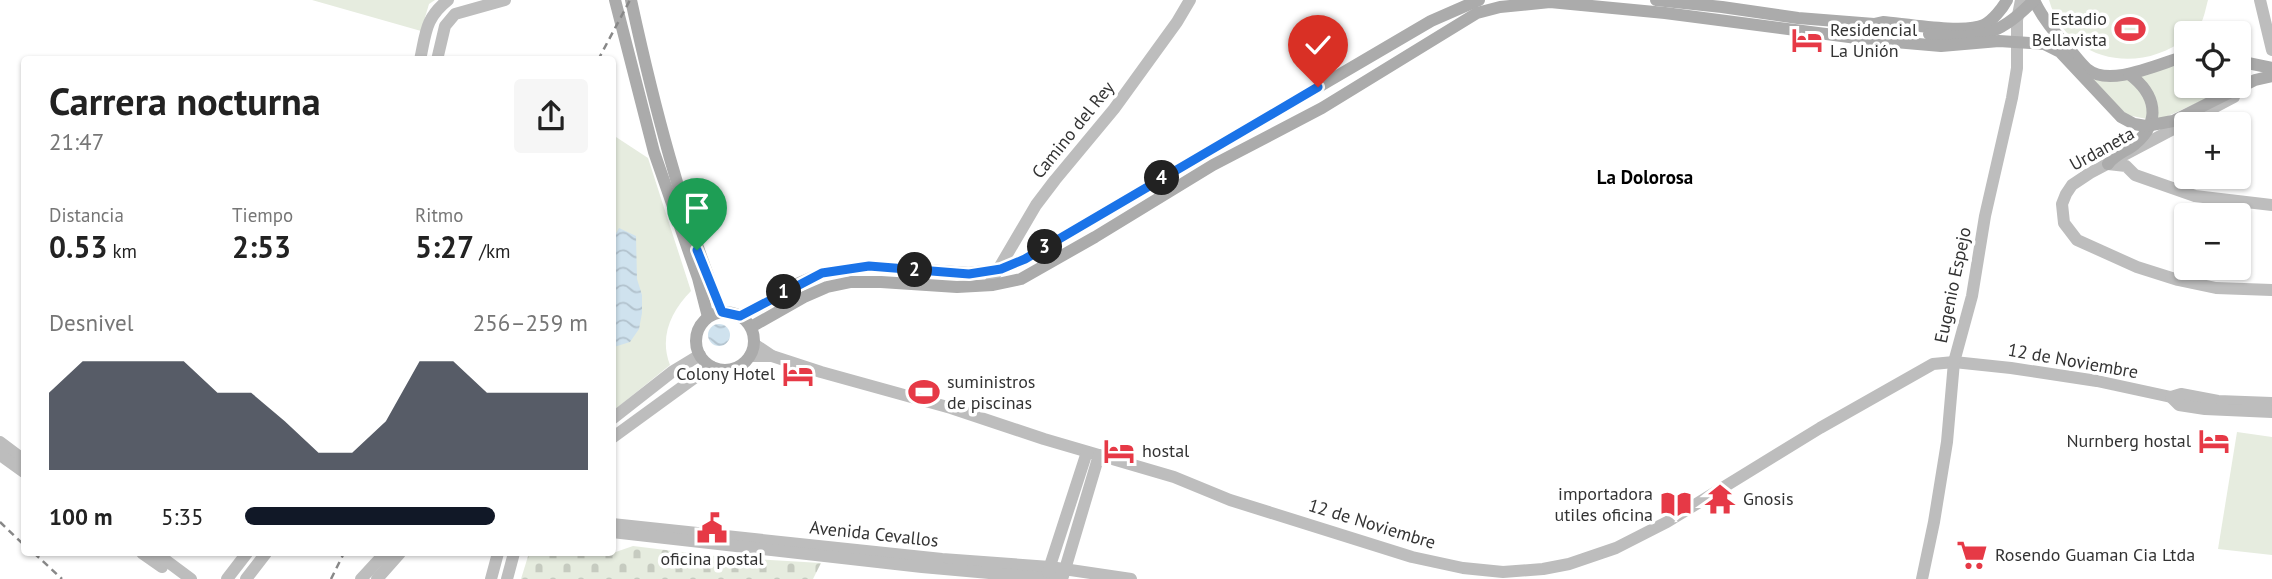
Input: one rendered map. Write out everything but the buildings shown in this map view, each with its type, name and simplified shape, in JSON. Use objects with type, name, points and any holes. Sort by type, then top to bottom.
[{"type":"main road","points":[[615,0],[654,155],[698,278],[708,317]]},
{"type":"main road","points":[[631,0],[649,87],[686,216],[722,312]]},
{"type":"main road","points":[[740,316],[822,273],[869,266],[969,274],[998,270],[1025,259],[1438,17],[1479,0]]},
{"type":"main road","points":[[1656,0],[1798,18],[1968,29],[1984,24],[2007,0]]},
{"type":"main road","points":[[751,327],[804,297],[827,287],[851,282],[957,286],[989,285],[1021,279],[1213,165],[1322,108],[1476,13],[1500,7],[1550,2],[1941,46],[1999,41],[2033,42],[2051,46],[2060,52],[2121,117],[2134,124],[2146,126],[2174,121],[2255,80],[2272,76]]},
{"type":"main road","points":[[1874,24],[1884,29],[1964,38],[1996,30],[2016,19],[2029,3],[2087,69],[2100,76],[2129,74],[2174,59]]},
{"type":"main road","points":[[2251,64],[2272,68]]},
{"type":"main road","points":[[2108,164],[2113,156],[2140,139],[2149,127],[2152,117],[2149,94],[2139,81],[2129,74]]},
{"type":"main road","points":[[722,312],[740,316],[751,327],[752,350],[735,368],[726,370],[712,367],[697,348],[698,331],[708,317],[722,312]]},
{"type":"street","points":[[421,56],[430,19],[435,10],[448,0]]},
{"type":"street","points":[[438,56],[445,26],[458,13],[505,0]]},
{"type":"street","name":"Camino del Rey","points":[[989,285],[1036,205],[1114,109],[1190,0]]},
{"type":"street","points":[[2260,0],[2272,50]]},
{"type":"street","name":"Eugenio Espejo","points":[[1922,579],[1947,442],[1954,362],[1972,296],[1984,216],[2012,98],[2017,68],[2017,20],[2029,3]]},
{"type":"street","name":"Urdaneta","points":[[2272,76],[2072,185],[2062,204],[2062,217],[2073,237],[2115,258],[2178,280],[2216,288],[2272,292]]},
{"type":"street","points":[[2108,164],[2126,166],[2135,174],[2195,196],[2272,205]]},
{"type":"street","name":"12 de Noviembre","points":[[752,350],[1174,477],[1230,500],[1412,557],[1463,568],[1503,572],[1544,569],[1591,558],[1644,534],[1933,364],[1970,362],[2097,381],[2171,397],[2181,394],[2218,401],[2272,403]]},
{"type":"street","points":[[616,416],[672,372],[700,355]]},
{"type":"street","points":[[616,435],[712,367]]},
{"type":"street","name":"12 de Noviembre","points":[[2171,397],[2179,405],[2205,409],[2272,412]]},
{"type":"street","points":[[0,442],[21,458]]},
{"type":"street","points":[[1054,575],[1093,454]]},
{"type":"street","points":[[0,455],[21,470]]},
{"type":"street","name":"Avenida Cevallos","points":[[616,524],[942,559],[1054,575]]},
{"type":"street","name":"Avenida Cevallos","points":[[616,536],[922,567],[1131,579]]},
{"type":"street","points":[[146,556],[177,579]]},
{"type":"street","points":[[160,556],[191,579]]},
{"type":"street","points":[[227,579],[245,556]]},
{"type":"street","points":[[246,579],[264,556]]},
{"type":"street","points":[[491,579],[497,556]]},
{"type":"street","points":[[507,579],[513,556]]},
{"type":"street","points":[[361,579],[385,559]]},
{"type":"street","points":[[377,579],[385,559]]},
{"type":"green space","points":[[312,0],[435,0],[429,4],[421,31]]},
{"type":"green space","name":"Estadio Bellavista","points":[[2049,0],[2208,0],[2202,21],[2174,21],[2174,46],[2147,57],[2126,59],[2087,49],[2071,37],[2058,21]]},
{"type":"green space","points":[[2075,61],[2111,81],[2174,63],[2174,98],[2208,98],[2157,121],[2127,115]]},
{"type":"green space","points":[[616,137],[648,158],[691,291],[678,307],[669,325],[666,344],[670,365],[616,409]]},
{"type":"green space","points":[[2237,432],[2272,437],[2272,555],[2218,549]]},
{"type":"green space","points":[[633,546],[723,557],[821,563],[813,579],[521,579],[528,556],[616,556],[616,552]]},
{"type":"water","points":[[619,228],[636,236],[637,279],[642,295],[642,313],[639,329],[630,342],[616,346],[616,234]]},
{"type":"water","points":[[719,324],[727,327],[730,335],[727,343],[719,346],[711,343],[708,335],[711,327]]},
{"type":"railway","points":[[600,56],[630,0]]},
{"type":"railway","points":[[0,522],[21,542]]},
{"type":"railway","points":[[37,556],[62,579]]},
{"type":"railway","points":[[331,579],[342,556]]},
{"type":"place","name":"Estadio Bellavista","points":[[2130,29]]},
{"type":"place","name":"Residencial La Unión","points":[[1807,40]]},
{"type":"place","name":"Colony Hotel","points":[[798,374]]},
{"type":"place","name":"suministros de piscinas","points":[[924,392]]},
{"type":"place","name":"Nurnberg hostal","points":[[2214,441]]},
{"type":"place","name":"hostal","points":[[1119,451]]},
{"type":"place","name":"Gnosis","points":[[1720,499]]},
{"type":"place","name":"importadora utiles oficina","points":[[1676,504]]},
{"type":"place","name":"oficina postal","points":[[712,528]]},
{"type":"place","name":"Rosendo Guaman Cia Ltda","points":[[1972,555]]},
{"type":"district","name":"La Dolorosa","points":[[1645,177]]},
{"type":"route","points":[[697,250],[722,312],[740,316],[822,273],[869,266],[969,274],[1001,269],[1025,259],[1318,87]]}]
